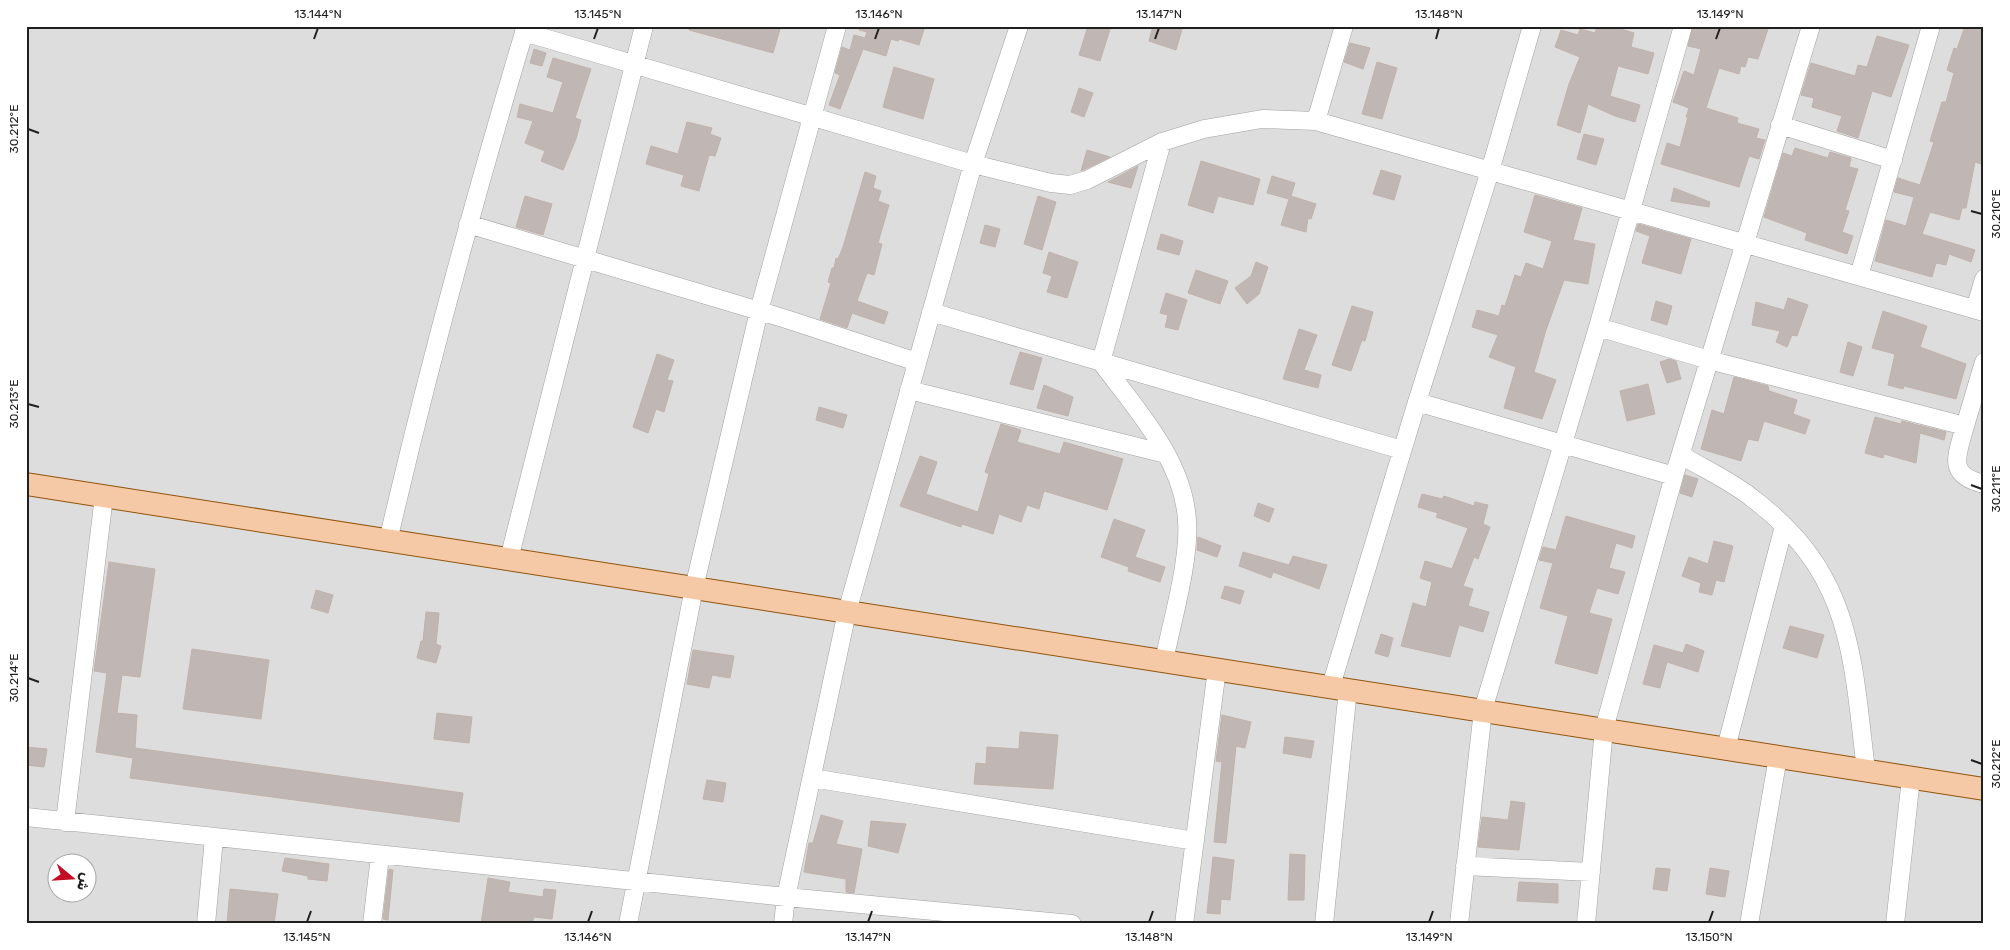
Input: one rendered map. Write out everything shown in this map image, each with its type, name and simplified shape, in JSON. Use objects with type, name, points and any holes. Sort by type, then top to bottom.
[{"type":"main road","points":[[26,484],[1604,728],[1911,778],[1983,785]]},
{"type":"street","points":[[509,559],[644,26]]},
{"type":"street","points":[[628,924],[694,588],[759,310],[837,26]]},
{"type":"street","points":[[783,924],[786,897],[847,612],[973,164],[1019,26]]},
{"type":"street","points":[[1316,121],[1344,26]]},
{"type":"street","points":[[1324,924],[1340,687],[1402,450],[1490,171],[1532,26]]},
{"type":"street","points":[[1459,924],[1483,710],[1598,327],[1683,26]]},
{"type":"street","points":[[1586,924],[1604,728],[1674,476],[1811,26]]},
{"type":"street","points":[[1860,276],[1931,26]]},
{"type":"street","points":[[388,541],[412,436],[468,224],[525,29],[973,164],[1051,183],[1070,185],[1087,180],[1162,142],[1204,129],[1262,119],[1316,121],[1979,311],[1984,278]]},
{"type":"street","points":[[1780,125],[1893,160]]},
{"type":"street","points":[[1101,362],[1162,142]]},
{"type":"street","points":[[468,224],[759,310],[917,362]]},
{"type":"street","points":[[932,312],[1402,450]]},
{"type":"street","points":[[1598,327],[1709,360],[1965,426]]},
{"type":"street","points":[[1101,362],[1166,454],[1179,483],[1188,521],[1185,556],[1164,661]]},
{"type":"street","points":[[1984,362],[1957,456],[1958,470],[1967,480],[1984,484]]},
{"type":"street","points":[[909,390],[1166,454]]},
{"type":"street","points":[[1416,402],[1674,476]]},
{"type":"street","points":[[1681,456],[1752,497],[1784,526],[1814,559],[1838,604],[1851,653],[1866,770]]},
{"type":"street","points":[[66,822],[104,496]]},
{"type":"street","points":[[1726,748],[1784,526]]},
{"type":"street","points":[[1184,924],[1217,669]]},
{"type":"street","points":[[1749,924],[1778,757]]},
{"type":"street","points":[[812,778],[1195,841]]},
{"type":"street","points":[[1896,924],[1911,778]]},
{"type":"street","points":[[26,817],[380,856],[786,897],[916,917],[1072,924]]},
{"type":"street","points":[[206,924],[214,838]]},
{"type":"street","points":[[372,924],[380,856]]},
{"type":"street","points":[[1466,866],[1591,872]]},
{"type":"shaded area","points":[[26,26],[1984,26],[1984,924],[26,924]]},
{"type":"building","points":[[689,26],[772,26],[780,29],[773,53],[689,30]]},
{"type":"building","points":[[860,26],[925,26],[919,45],[899,39],[898,41],[891,39],[886,56],[863,49],[840,109],[829,105],[840,75],[835,73],[842,47],[850,50],[854,35],[865,38],[867,32],[859,30]]},
{"type":"building","points":[[1088,26],[1111,26],[1100,61],[1079,55]]},
{"type":"building","points":[[1153,26],[1171,26],[1182,29],[1176,50],[1149,41]]},
{"type":"building","points":[[1597,26],[1611,26],[1634,33],[1631,47],[1654,53],[1648,74],[1618,66],[1610,96],[1640,105],[1635,122],[1615,116],[1588,104],[1580,133],[1557,125],[1569,84],[1580,57],[1555,47],[1561,30],[1578,35],[1580,29],[1595,33]]},
{"type":"building","points":[[1693,26],[1760,26],[1768,29],[1758,59],[1748,57],[1745,67],[1741,66],[1739,74],[1719,68],[1706,108],[1738,118],[1737,123],[1759,129],[1756,138],[1765,140],[1759,159],[1749,156],[1739,187],[1661,164],[1667,143],[1680,147],[1688,117],[1686,117],[1689,108],[1673,102],[1684,71],[1694,75],[1701,49],[1688,46]]},
{"type":"building","points":[[1965,26],[1984,26],[1984,165],[1975,162],[1966,208],[1962,208],[1959,220],[1930,212],[1922,234],[1975,250],[1971,262],[1949,254],[1946,265],[1936,263],[1932,277],[1875,261],[1886,220],[1906,226],[1914,197],[1894,192],[1898,178],[1920,185],[1934,142],[1930,141],[1942,102],[1946,102],[1954,73],[1947,70],[1954,48],[1957,49]]},
{"type":"building","points":[[1877,36],[1909,45],[1891,97],[1872,91],[1858,138],[1837,131],[1842,116],[1812,107],[1814,98],[1801,95],[1811,63],[1855,76],[1858,65],[1867,67]]},
{"type":"building","points":[[1350,43],[1370,48],[1363,69],[1344,62]]},
{"type":"building","points":[[534,49],[546,53],[542,66],[530,63]]},
{"type":"building","points":[[553,58],[591,69],[575,118],[581,120],[576,139],[563,170],[541,161],[545,151],[525,143],[533,121],[517,117],[520,104],[553,113],[563,82],[547,77]]},
{"type":"building","points":[[1377,62],[1397,68],[1382,119],[1362,114]]},
{"type":"building","points":[[894,67],[934,79],[923,119],[883,107]]},
{"type":"building","points":[[1079,88],[1093,93],[1084,117],[1071,112]]},
{"type":"building","points":[[687,122],[712,128],[710,134],[721,138],[715,156],[709,155],[699,191],[681,186],[684,175],[646,164],[651,146],[678,154]]},
{"type":"building","points":[[1584,134],[1604,139],[1596,165],[1577,159]]},
{"type":"building","points":[[1795,148],[1828,158],[1830,152],[1851,158],[1849,167],[1858,169],[1845,210],[1849,211],[1842,232],[1853,236],[1847,254],[1805,240],[1807,233],[1764,217],[1783,153],[1792,156]]},
{"type":"building","points":[[1087,150],[1110,157],[1081,171]]},
{"type":"building","points":[[1201,161],[1260,179],[1253,205],[1218,196],[1213,213],[1188,205]]},
{"type":"building","points":[[1138,166],[1131,188],[1108,182]]},
{"type":"building","points":[[1381,170],[1401,176],[1394,200],[1373,194]]},
{"type":"building","points":[[865,172],[876,176],[873,188],[881,191],[878,201],[889,205],[878,243],[882,244],[874,275],[867,273],[857,301],[888,312],[884,324],[852,313],[847,328],[820,319],[831,283],[828,282],[832,268],[834,268],[836,258],[838,259],[843,247]]},
{"type":"building","points":[[1272,176],[1295,183],[1291,196],[1316,204],[1311,219],[1308,218],[1306,232],[1281,225],[1289,199],[1267,193]]},
{"type":"building","points":[[1674,188],[1710,202],[1709,207],[1671,201]]},
{"type":"building","points":[[1535,195],[1582,208],[1573,240],[1595,244],[1588,284],[1564,280],[1546,330],[1534,372],[1556,380],[1542,419],[1504,408],[1516,367],[1489,357],[1498,335],[1472,327],[1477,310],[1499,316],[1502,305],[1505,306],[1515,275],[1521,277],[1526,263],[1543,269],[1552,241],[1524,232]]},
{"type":"building","points":[[525,196],[552,204],[543,235],[516,227]]},
{"type":"building","points":[[1038,196],[1056,202],[1042,250],[1024,244]]},
{"type":"building","points":[[1638,224],[1691,239],[1681,274],[1642,263],[1650,236],[1636,231]]},
{"type":"building","points":[[985,225],[1000,229],[995,247],[980,243]]},
{"type":"building","points":[[1161,234],[1183,241],[1179,255],[1157,249]]},
{"type":"building","points":[[1049,252],[1078,262],[1067,298],[1047,292],[1052,276],[1043,273]]},
{"type":"building","points":[[1256,262],[1268,267],[1259,294],[1247,304],[1235,288],[1251,276]]},
{"type":"building","points":[[1196,270],[1228,281],[1220,304],[1188,293]]},
{"type":"building","points":[[1166,293],[1187,300],[1178,330],[1165,327],[1168,315],[1160,313]]},
{"type":"building","points":[[1788,298],[1808,305],[1797,336],[1792,335],[1787,347],[1776,342],[1780,331],[1752,325],[1756,302],[1784,310]]},
{"type":"building","points":[[1656,301],[1672,306],[1667,325],[1651,320]]},
{"type":"building","points":[[1352,306],[1373,312],[1365,341],[1362,340],[1351,371],[1332,365]]},
{"type":"building","points":[[1883,311],[1927,326],[1920,347],[1966,364],[1956,399],[1904,386],[1903,389],[1888,385],[1895,354],[1872,348]]},
{"type":"building","points":[[1299,329],[1317,335],[1304,370],[1321,375],[1318,388],[1283,379]]},
{"type":"building","points":[[1848,342],[1862,347],[1853,376],[1840,372]]},
{"type":"building","points":[[1020,352],[1042,358],[1033,390],[1010,384]]},
{"type":"building","points":[[657,354],[674,360],[667,380],[673,381],[664,412],[656,409],[648,433],[633,427]]},
{"type":"building","points":[[1669,359],[1676,361],[1681,379],[1667,383],[1660,362]]},
{"type":"building","points":[[1734,377],[1768,386],[1769,391],[1797,400],[1793,414],[1810,420],[1805,434],[1764,421],[1758,441],[1748,439],[1741,461],[1701,449],[1712,410],[1724,414]]},
{"type":"building","points":[[1648,384],[1655,414],[1627,421],[1620,391]]},
{"type":"building","points":[[1044,385],[1073,397],[1068,416],[1037,408]]},
{"type":"building","points":[[819,407],[847,415],[843,428],[816,420]]},
{"type":"building","points":[[1875,417],[1901,424],[1902,421],[1946,432],[1944,440],[1920,433],[1916,463],[1884,454],[1883,458],[1865,453]]},
{"type":"building","points":[[1001,424],[1021,430],[1017,442],[1060,454],[1064,442],[1123,459],[1107,510],[1044,491],[1039,509],[1027,505],[1021,522],[999,514],[993,534],[962,524],[961,527],[900,506],[920,456],[937,462],[926,494],[978,512],[989,474],[985,472]]},
{"type":"building","points":[[1685,475],[1698,479],[1692,497],[1680,493]]},
{"type":"building","points":[[1422,494],[1442,499],[1444,496],[1474,506],[1475,502],[1488,505],[1483,524],[1490,527],[1478,559],[1474,557],[1463,586],[1473,589],[1468,606],[1489,612],[1483,632],[1459,625],[1450,657],[1401,646],[1413,603],[1426,607],[1432,582],[1420,578],[1425,561],[1452,569],[1468,528],[1436,517],[1438,513],[1418,507]]},
{"type":"building","points":[[1258,503],[1274,509],[1269,522],[1254,516]]},
{"type":"building","points":[[1566,516],[1635,536],[1632,548],[1616,543],[1609,568],[1625,572],[1618,594],[1597,588],[1589,613],[1612,619],[1597,674],[1555,663],[1568,616],[1540,608],[1553,563],[1539,560],[1543,547],[1556,550]]},
{"type":"building","points":[[1114,519],[1145,530],[1135,557],[1165,567],[1160,582],[1128,571],[1129,567],[1101,557]]},
{"type":"building","points":[[1198,537],[1221,546],[1217,557],[1197,550]]},
{"type":"building","points":[[1714,541],[1733,546],[1724,582],[1716,580],[1712,595],[1699,592],[1701,583],[1682,576],[1689,557],[1708,564]]},
{"type":"building","points":[[1243,552],[1289,565],[1293,556],[1327,565],[1319,589],[1273,572],[1271,578],[1239,566]]},
{"type":"building","points":[[109,562],[155,569],[140,677],[122,675],[117,713],[137,715],[135,748],[463,793],[459,822],[130,778],[133,758],[96,752],[107,673],[94,671]]},
{"type":"building","points":[[1225,586],[1244,591],[1240,604],[1221,598]]},
{"type":"building","points":[[316,590],[333,595],[328,613],[311,608]]},
{"type":"building","points":[[426,612],[439,613],[436,644],[441,646],[436,663],[417,658],[421,641],[423,641]]},
{"type":"building","points":[[1790,626],[1824,635],[1817,658],[1783,648]]},
{"type":"building","points":[[1381,634],[1393,638],[1388,657],[1375,653]]},
{"type":"building","points":[[1686,644],[1704,651],[1698,672],[1667,662],[1660,688],[1643,684],[1654,645],[1683,653]]},
{"type":"building","points":[[192,649],[269,660],[261,719],[183,709]]},
{"type":"building","points":[[693,650],[734,656],[730,678],[712,675],[709,688],[687,684]]},
{"type":"building","points":[[437,713],[472,717],[469,743],[434,739]]},
{"type":"building","points":[[1222,715],[1251,722],[1245,748],[1236,746],[1226,843],[1214,842],[1222,762],[1216,761]]},
{"type":"building","points":[[1020,732],[1058,735],[1053,789],[974,784],[976,763],[986,764],[987,747],[1019,749]]},
{"type":"building","points":[[1285,737],[1314,741],[1311,758],[1283,753]]},
{"type":"building","points":[[26,747],[47,749],[44,767],[26,765]]},
{"type":"building","points":[[707,780],[726,783],[723,802],[703,799]]},
{"type":"building","points":[[1511,801],[1525,803],[1519,850],[1478,847],[1482,817],[1508,820]]},
{"type":"building","points":[[821,815],[843,821],[836,844],[862,849],[854,893],[846,892],[846,879],[804,872],[809,843],[813,843]]},
{"type":"building","points":[[871,821],[906,824],[898,853],[868,846]]},
{"type":"building","points":[[1290,854],[1305,855],[1304,900],[1288,900]]},
{"type":"building","points":[[1213,857],[1234,860],[1230,900],[1221,899],[1220,914],[1207,913]]},
{"type":"building","points":[[285,858],[329,864],[327,881],[308,879],[308,876],[282,871]]},
{"type":"building","points":[[1656,868],[1670,869],[1667,891],[1653,889]]},
{"type":"building","points":[[1710,868],[1729,871],[1725,897],[1706,894]]},
{"type":"building","points":[[389,869],[393,870],[388,920],[383,919]]},
{"type":"building","points":[[488,878],[510,882],[508,892],[543,897],[544,889],[556,890],[552,919],[534,917],[532,924],[481,924]]},
{"type":"building","points":[[1519,882],[1558,884],[1558,903],[1517,901]]},
{"type":"building","points":[[230,889],[278,894],[274,924],[227,924]]}]
